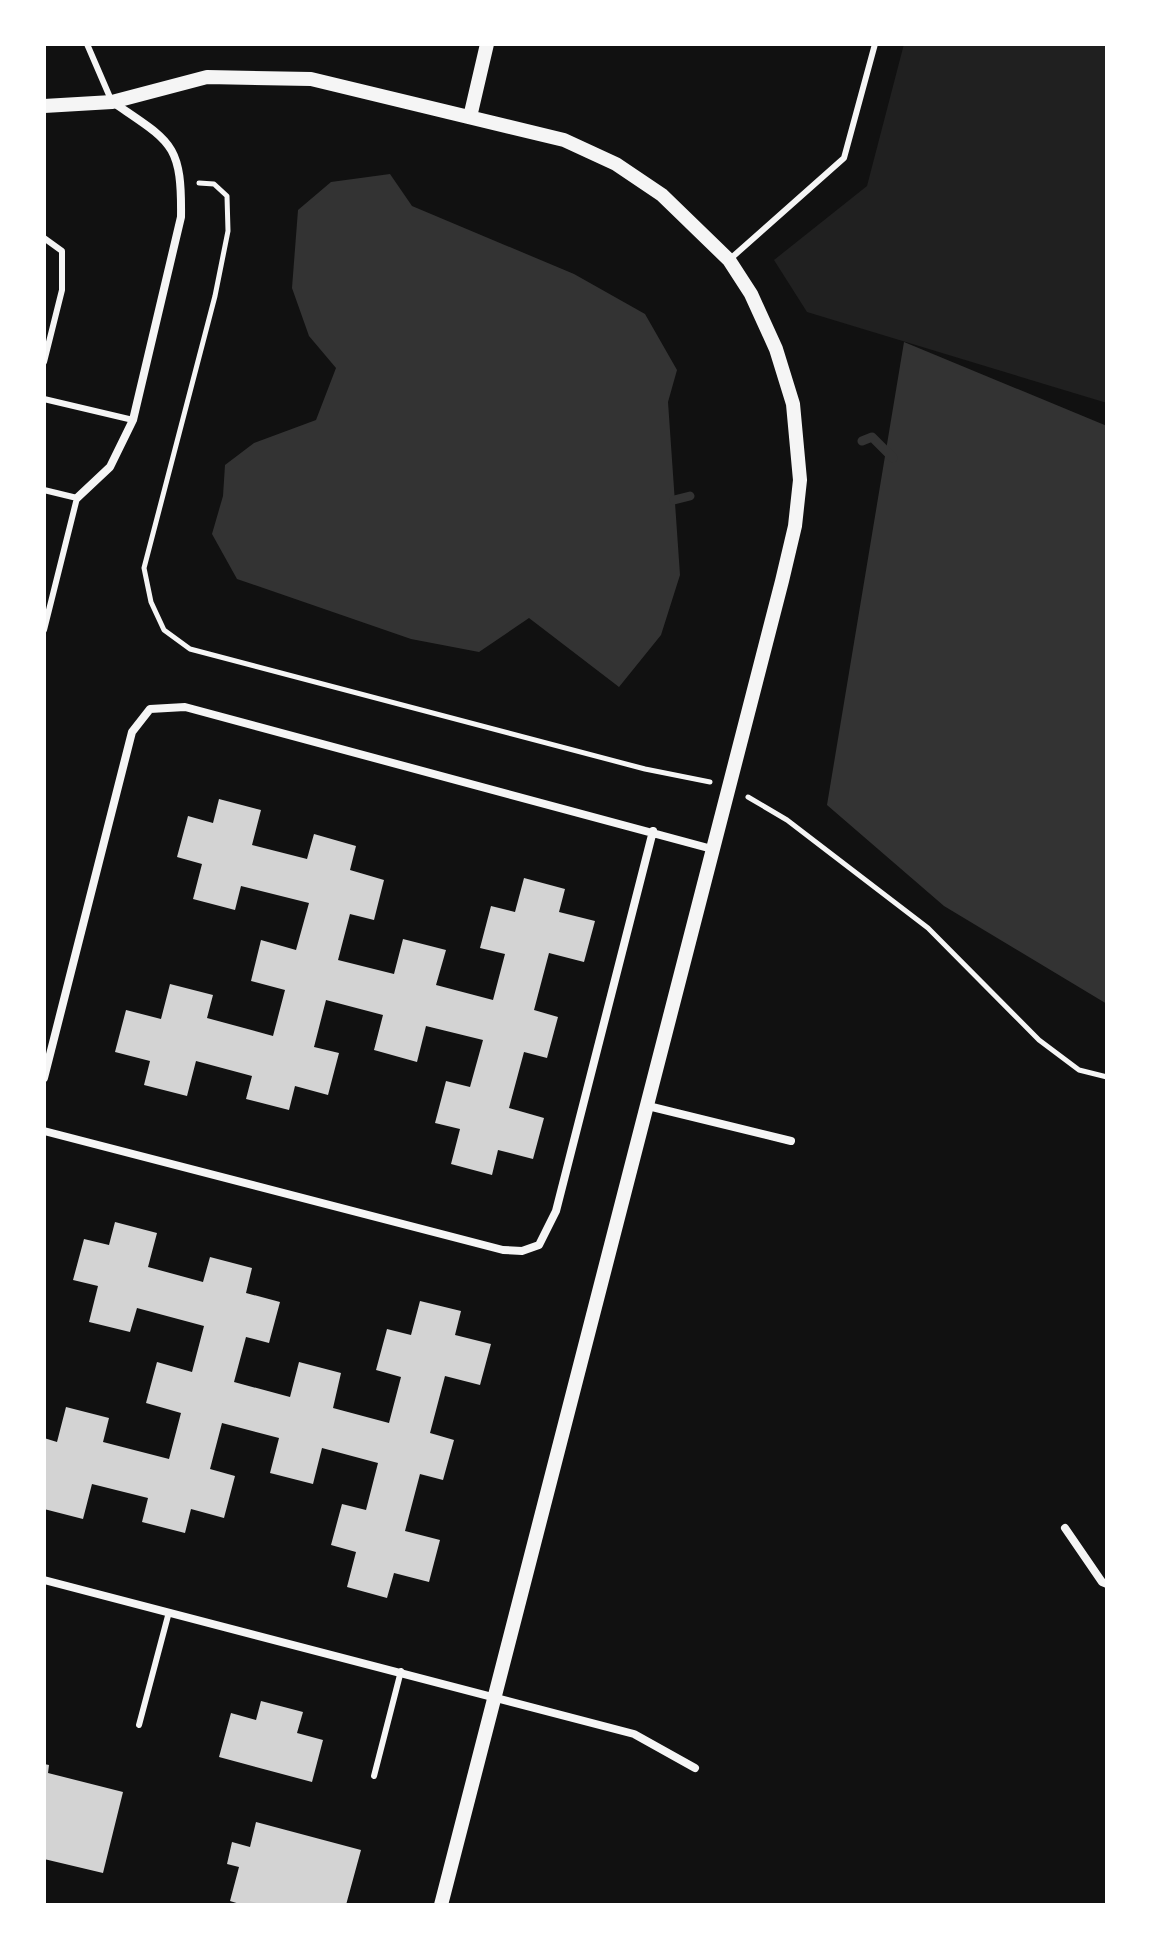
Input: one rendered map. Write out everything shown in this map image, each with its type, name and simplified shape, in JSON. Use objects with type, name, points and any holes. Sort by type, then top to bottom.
[{"type":"street","points":[[470,117],[487,44]]},
{"type":"street","points":[[44,106],[112,102],[207,77],[311,79],[564,140],[616,164],[662,195],[729,260],[751,294],[776,349],[793,404],[800,480],[795,526],[441,1905]]},
{"type":"street","points":[[77,498],[110,467],[133,420],[181,217],[181,182],[169,140],[112,102]]},
{"type":"street","points":[[44,1078],[132,732],[150,709],[185,707],[712,849]]},
{"type":"street","points":[[44,1131],[503,1250],[522,1251],[539,1245],[556,1211],[653,831]]},
{"type":"street","points":[[648,1106],[791,1141]]},
{"type":"street","points":[[1065,1528],[1102,1582],[1107,1584]]},
{"type":"street","points":[[44,1580],[634,1734],[695,1768]]},
{"type":"lane","points":[[87,44],[112,102]]},
{"type":"lane","points":[[729,260],[844,158],[875,44]]},
{"type":"lane","points":[[44,238],[62,251],[62,290],[44,362]]},
{"type":"lane","points":[[44,399],[133,420]]},
{"type":"lane","points":[[44,490],[77,498],[44,630]]},
{"type":"lane","points":[[139,1725],[169,1612]]},
{"type":"lane","points":[[374,1776],[401,1671]]},
{"type":"path","points":[[181,182],[214,184],[227,196],[228,231],[215,296],[144,568],[151,602],[164,630],[190,649],[305,682],[728,787],[787,820],[928,928],[1039,1040],[1079,1070],[1107,1077]]},
{"type":"shaded area","points":[[904,44],[1107,44],[1107,403],[807,312],[774,260],[867,186]]},
{"type":"shaded area","points":[[390,174],[412,206],[574,274],[645,314],[677,370],[668,402],[680,575],[661,635],[619,687],[529,618],[479,652],[411,639],[237,579],[212,534],[223,496],[225,465],[254,443],[316,420],[336,368],[309,336],[292,288],[298,210],[331,182]]},
{"type":"shaded area","points":[[904,342],[1107,426],[1107,1004],[944,906],[827,805]]},
{"type":"building","points":[[219,799],[261,810],[252,845],[307,859],[314,834],[356,846],[350,870],[384,880],[374,920],[350,914],[338,960],[394,974],[403,939],[446,950],[436,985],[493,1000],[505,954],[480,948],[491,906],[515,912],[524,878],[565,889],[559,912],[595,921],[584,962],[549,953],[534,1010],[558,1017],[547,1058],[524,1052],[509,1108],[544,1118],[533,1159],[498,1150],[492,1175],[451,1164],[460,1129],[435,1123],[446,1081],[470,1087],[483,1040],[426,1026],[417,1062],[374,1050],[383,1015],[326,1000],[314,1047],[339,1053],[328,1095],[295,1086],[289,1110],[246,1099],[252,1076],[196,1061],[187,1096],[144,1085],[150,1061],[115,1052],[126,1010],[161,1019],[170,984],[213,995],[207,1018],[273,1036],[285,990],[251,981],[261,940],[296,950],[309,903],[241,886],[235,910],[193,899],[202,864],[177,857],[188,816],[213,823]]},
{"type":"building","points":[[115,1222],[157,1233],[148,1267],[203,1282],[210,1257],[252,1268],[246,1293],[280,1302],[269,1343],[246,1337],[234,1382],[290,1397],[299,1362],[341,1373],[333,1408],[389,1423],[401,1377],[376,1370],[387,1329],[411,1335],[420,1301],[461,1311],[455,1335],[491,1344],[480,1385],[445,1376],[430,1433],[454,1440],[443,1480],[420,1474],[405,1531],[440,1540],[429,1582],[394,1573],[387,1598],[347,1587],[356,1552],[331,1545],[342,1504],[366,1510],[378,1463],[322,1448],[313,1484],[270,1473],[279,1438],[222,1423],[210,1469],[235,1476],[224,1518],[191,1509],[185,1533],[142,1522],[148,1498],[92,1484],[83,1519],[44,1509],[44,1438],[57,1442],[66,1407],[109,1418],[103,1442],[169,1459],[181,1413],[146,1403],[157,1362],[192,1372],[204,1326],[137,1308],[130,1332],[89,1322],[98,1286],[73,1280],[84,1239],[109,1245]]},
{"type":"building","points":[[261,1701],[303,1712],[297,1733],[323,1740],[312,1782],[219,1757],[231,1713],[256,1720]]},
{"type":"building","points":[[44,1764],[49,1765],[48,1773],[123,1792],[103,1873],[44,1859]]},
{"type":"building","points":[[256,1822],[361,1850],[346,1905],[243,1905],[230,1901],[239,1867],[227,1864],[232,1842],[250,1847]]},
{"type":"waterway","points":[[862,441],[872,437],[893,458]]},
{"type":"waterway","points":[[674,500],[690,496]]}]
